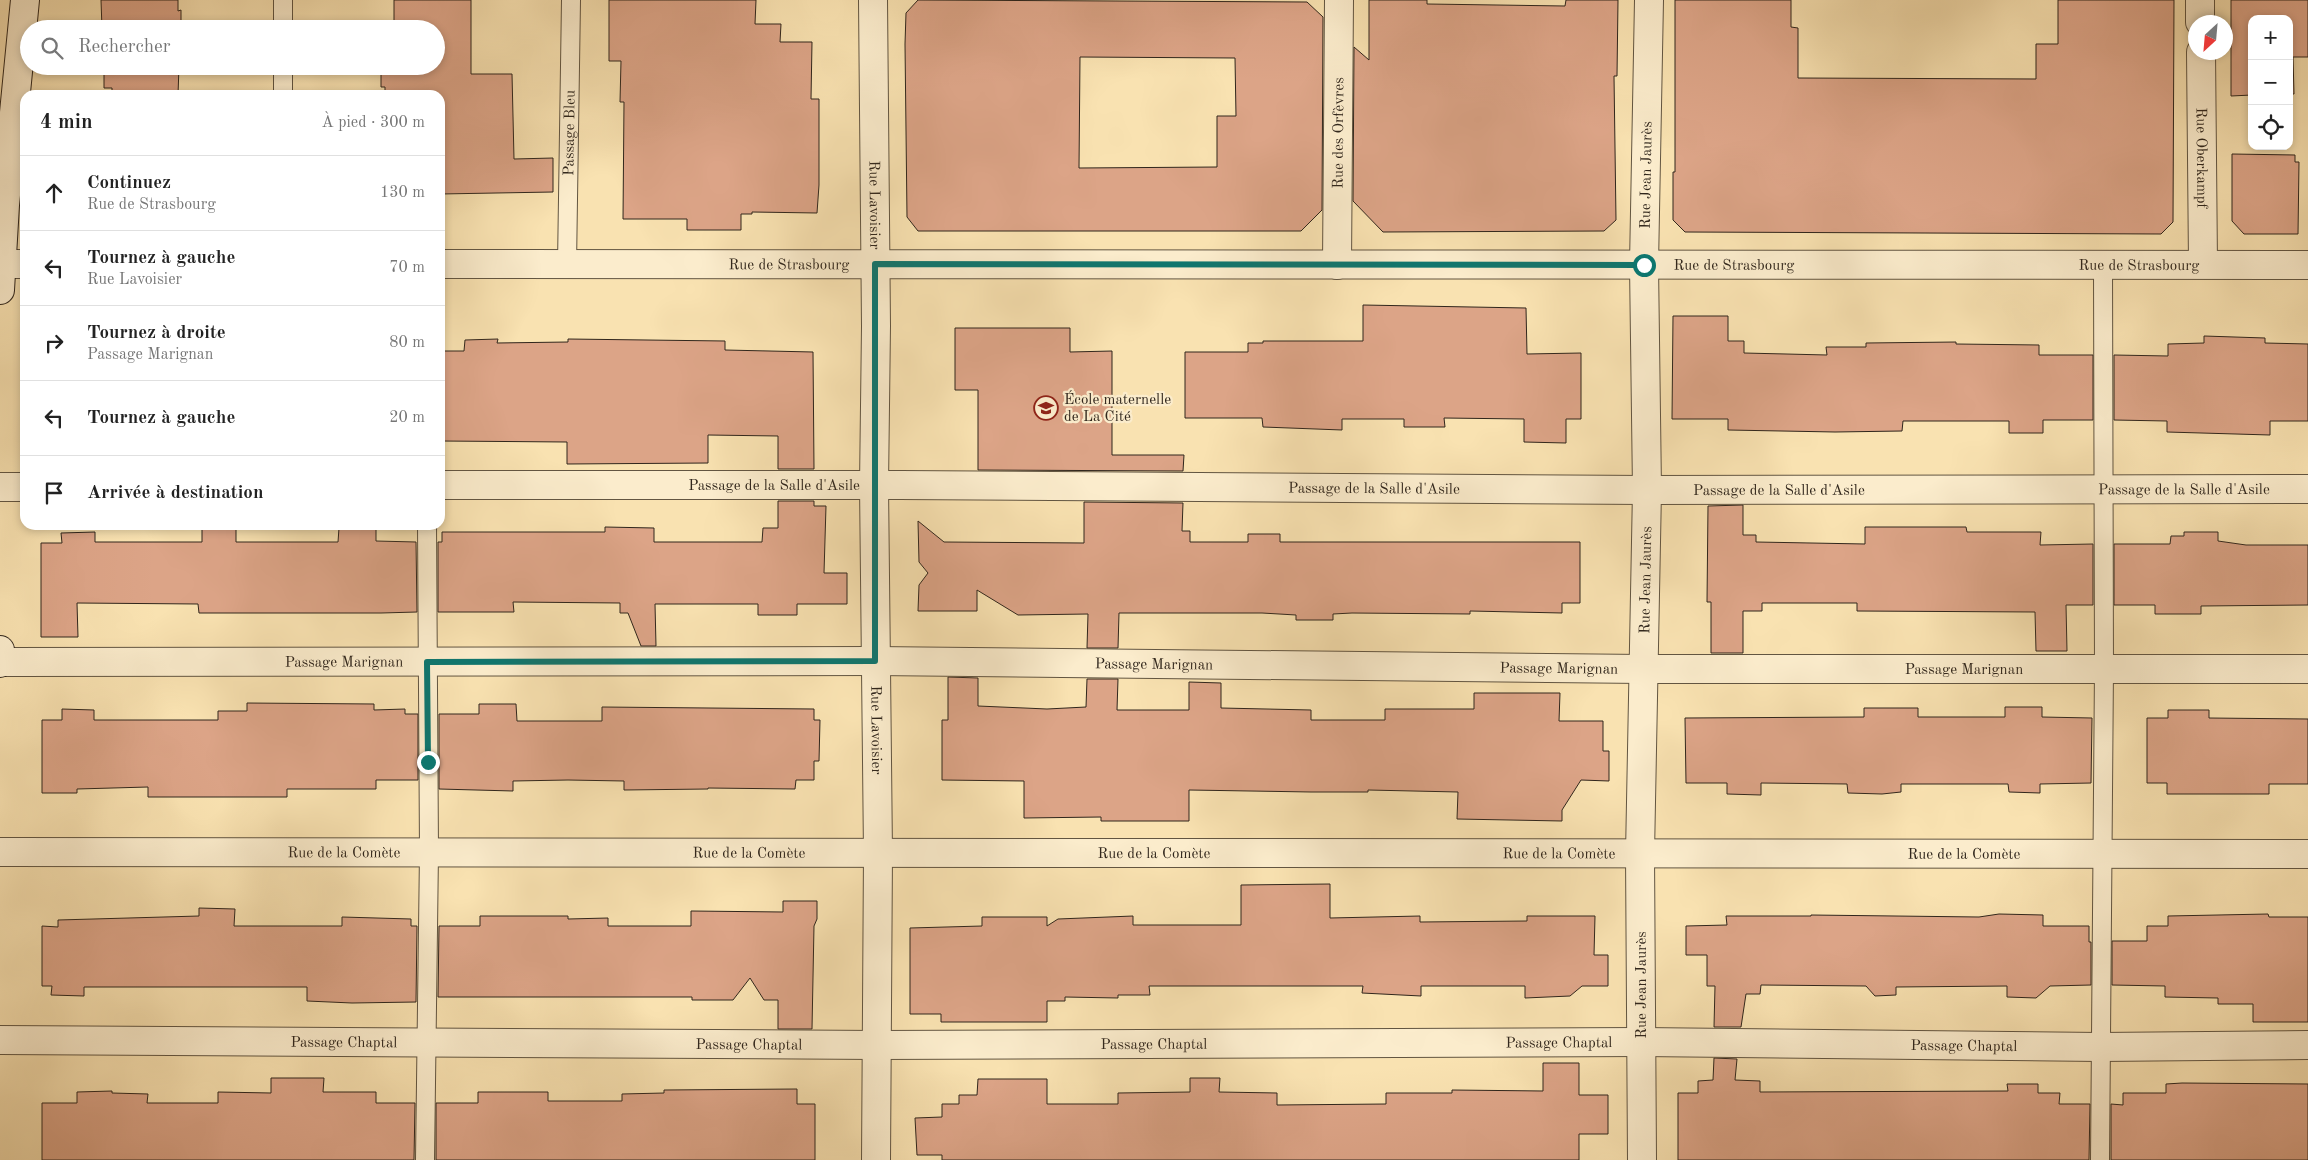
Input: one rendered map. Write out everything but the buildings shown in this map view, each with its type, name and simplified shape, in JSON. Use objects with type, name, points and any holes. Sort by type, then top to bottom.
[{"type":"street","points":[[23,20],[25,0]]},
{"type":"street","name":"Rue Lavoisier","points":[[873,0],[875,661],[878,853],[876,1160]]},
{"type":"street","name":"Rue des Orfèvres","points":[[1337,265],[1339,0]]},
{"type":"street","name":"Rue Jean Jaurès","points":[[1642,1160],[1640,854],[1647,490],[1644,265],[1649,0]]},
{"type":"street","points":[[2200,0],[2200,15]]},
{"type":"street","points":[[7,271],[5,205],[20,51]]},
{"type":"street","name":"Rue Oberkampf","points":[[2201,60],[2203,264]]},
{"type":"street","name":"Rue de Strasbourg","points":[[445,264],[2308,265]]},
{"type":"street","name":"Passage de la Salle d'Asile","points":[[445,485],[874,485],[1647,490],[2308,489]]},
{"type":"street","points":[[0,487],[20,487]]},
{"type":"street","points":[[0,650],[0,663]]},
{"type":"street","name":"Passage Marignan","points":[[0,663],[875,661],[1643,669],[2308,669]]},
{"type":"street","name":"Rue de la Comète","points":[[0,852],[2308,854]]},
{"type":"street","name":"Passage Chaptal","points":[[0,1040],[877,1045],[1642,1042],[2100,1046],[2308,1045]]},
{"type":"lane","points":[[283,0],[283,20]]},
{"type":"lane","name":"Passage Bleu","points":[[567,265],[571,0]]},
{"type":"lane","points":[[283,75],[283,90]]},
{"type":"lane","points":[[2100,1160],[2104,668],[2103,266]]},
{"type":"lane","points":[[425,1160],[429,852],[427,530]]},
{"type":"place","name":"École maternelle de La Cité","points":[[1046,408]]},
{"type":"route","points":[[428,762],[427,662],[875,661],[875,264],[1644,265]]}]
